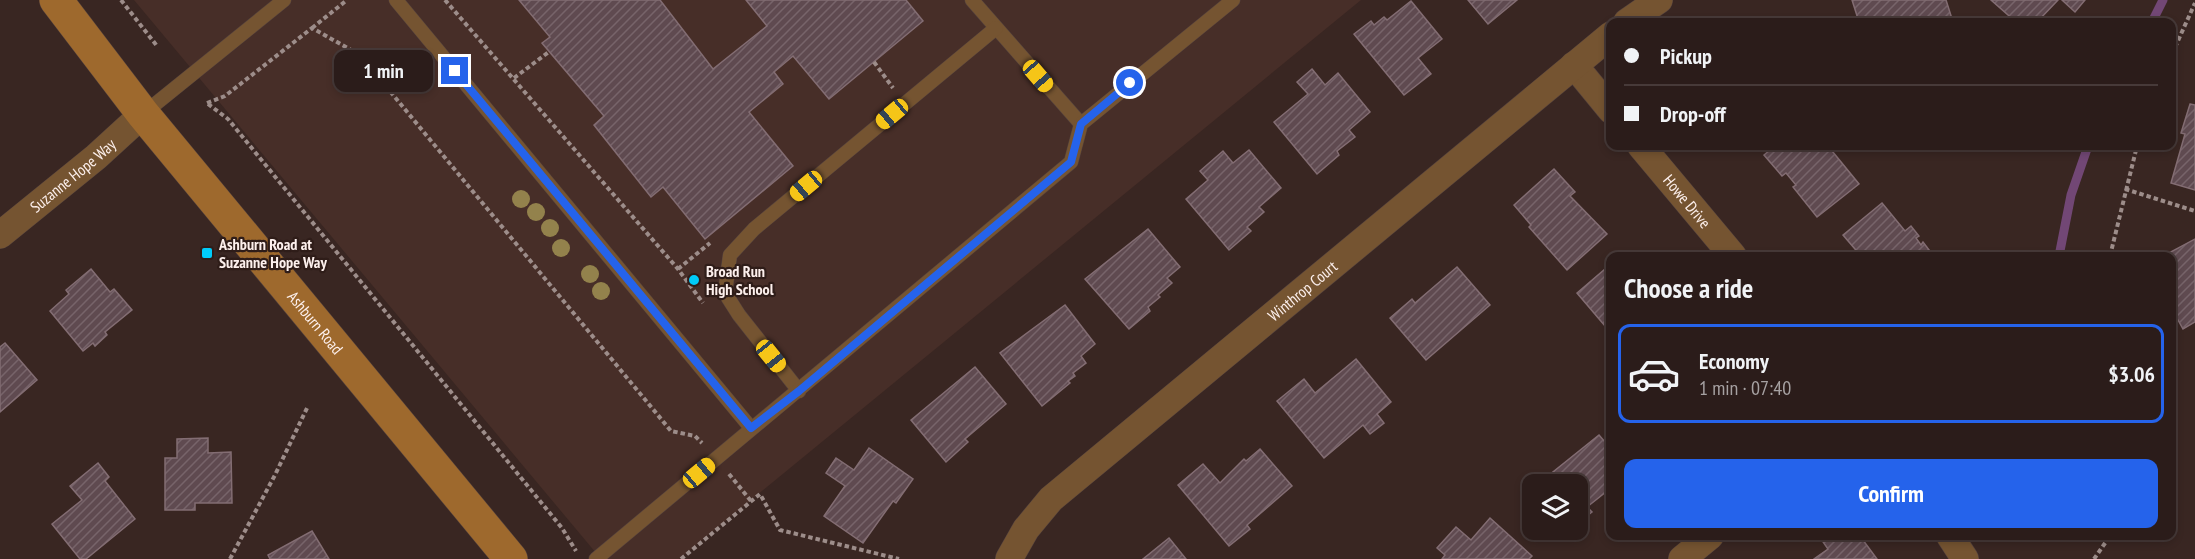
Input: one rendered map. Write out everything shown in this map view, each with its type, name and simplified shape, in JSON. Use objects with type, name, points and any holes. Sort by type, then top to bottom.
[{"type":"main road","name":"Ashburn Road","points":[[56,0],[143,114],[512,559]]},
{"type":"street","points":[[1633,18],[1659,0]]},
{"type":"street","name":"Winthrop Court","points":[[1009,559],[1026,529],[1052,499],[1606,39]]},
{"type":"street","points":[[1574,65],[1606,104]]},
{"type":"street","name":"Suzanne Hope Way","points":[[0,235],[96,157],[143,114]]},
{"type":"street","name":"Howe Drive","points":[[1644,150],[1730,252]]},
{"type":"street","points":[[1682,559],[1705,540]]},
{"type":"street","points":[[1953,540],[1965,559]]},
{"type":"lane","points":[[143,114],[284,0]]},
{"type":"lane","points":[[396,0],[751,428]]},
{"type":"lane","points":[[972,0],[1081,124]]},
{"type":"lane","points":[[596,559],[1071,162],[1081,124],[1233,0]]},
{"type":"lane","points":[[799,391],[745,323],[725,293],[730,255],[754,229],[996,28]]},
{"type":"path","points":[[121,0],[157,46]]},
{"type":"path","points":[[347,0],[225,96],[207,103],[228,120],[251,147],[562,528],[581,559]]},
{"type":"path","points":[[445,0],[678,269],[705,306]]},
{"type":"path","points":[[2176,45],[2195,3]]},
{"type":"path","points":[[312,28],[360,55],[671,431],[695,436],[751,501]]},
{"type":"path","points":[[514,78],[550,51]]},
{"type":"path","points":[[874,62],[895,91]]},
{"type":"path","points":[[2111,252],[2136,150]]},
{"type":"path","points":[[2125,189],[2195,211]]},
{"type":"path","points":[[230,559],[275,475],[308,406]]},
{"type":"path","points":[[681,559],[760,494],[780,530],[898,559]]},
{"type":"path","points":[[2094,559],[2107,540]]},
{"type":"shaded area","name":"Broad Run High School","points":[[134,0],[1361,0],[679,559],[601,559]]},
{"type":"building","name":"Broad Run High School","points":[[519,0],[660,0],[713,69],[767,26],[746,0],[906,0],[923,21],[829,99],[793,56],[774,72],[783,84],[749,112],[793,166],[705,239],[663,187],[651,197],[594,125],[604,116],[542,43],[550,37]]},
{"type":"building","points":[[1468,0],[1517,0],[1488,24]]},
{"type":"building","points":[[1852,0],[1946,0],[1952,18],[1858,18]]},
{"type":"building","points":[[1991,0],[2058,0],[2041,18],[2011,18]]},
{"type":"building","points":[[2062,0],[2085,0],[2075,12]]},
{"type":"building","points":[[1411,1],[1442,39],[1418,58],[1431,74],[1404,95],[1354,34],[1371,21],[1374,25],[1384,17],[1387,20]]},
{"type":"building","points":[[1312,69],[1325,85],[1338,73],[1370,112],[1349,130],[1355,137],[1337,151],[1339,155],[1317,174],[1274,122],[1308,94],[1297,82]]},
{"type":"building","points":[[2190,104],[2195,105],[2195,190],[2171,183],[2185,134],[2181,133]]},
{"type":"building","points":[[1249,150],[1281,188],[1259,207],[1264,212],[1247,227],[1251,231],[1229,250],[1186,199],[1208,180],[1200,171],[1223,151],[1233,163]]},
{"type":"building","points":[[1770,150],[1831,150],[1859,184],[1817,217],[1793,187],[1796,185],[1786,173],[1782,176],[1764,155]]},
{"type":"building","points":[[1554,169],[1575,192],[1570,196],[1607,234],[1567,270],[1529,227],[1531,225],[1514,205]]},
{"type":"building","points":[[1882,203],[1905,231],[1911,226],[1919,236],[1916,238],[1921,245],[1923,242],[1931,252],[1858,252],[1843,235]]},
{"type":"building","points":[[1148,229],[1180,267],[1167,278],[1172,283],[1148,307],[1150,311],[1129,329],[1085,279]]},
{"type":"building","points":[[2195,239],[2195,322],[2183,329],[2176,316],[2176,252],[2171,252]]},
{"type":"building","points":[[1457,267],[1490,305],[1426,360],[1390,318],[1412,299],[1415,303]]},
{"type":"building","points":[[1606,268],[1606,327],[1577,293]]},
{"type":"building","points":[[91,269],[110,292],[114,289],[132,310],[105,332],[107,335],[95,346],[93,343],[83,351],[50,311],[69,294],[66,290]]},
{"type":"building","points":[[1065,305],[1095,344],[1081,356],[1086,363],[1073,373],[1075,376],[1068,381],[1070,383],[1042,406],[1000,353]]},
{"type":"building","points":[[5,343],[37,380],[0,412],[0,347]]},
{"type":"building","points":[[1356,359],[1391,402],[1377,414],[1384,423],[1370,434],[1363,425],[1324,458],[1277,401],[1304,379],[1315,393]]},
{"type":"building","points":[[975,367],[1006,404],[965,439],[968,442],[946,462],[911,420]]},
{"type":"building","points":[[1599,435],[1606,443],[1606,492],[1588,506],[1588,474],[1550,474]]},
{"type":"building","points":[[208,438],[208,453],[231,452],[232,503],[195,503],[195,510],[165,510],[165,458],[177,458],[177,439]]},
{"type":"building","points":[[869,448],[913,479],[896,503],[893,501],[863,543],[824,516],[845,486],[826,473],[836,458],[854,470]]},
{"type":"building","points":[[1260,449],[1292,486],[1247,525],[1250,529],[1229,546],[1178,485],[1203,464],[1220,483],[1244,459],[1246,461]]},
{"type":"building","points":[[98,463],[109,477],[105,481],[135,519],[86,559],[80,559],[52,524],[82,500],[70,486]]},
{"type":"building","points":[[1490,518],[1532,556],[1529,559],[1442,559],[1445,555],[1437,548],[1456,527],[1471,540]]},
{"type":"building","points":[[312,531],[329,559],[270,559],[268,555]]},
{"type":"building","points":[[1169,538],[1186,559],[1143,559]]},
{"type":"building","points":[[1822,540],[1863,540],[1877,559],[1814,559],[1828,549]]},
{"type":"waterway","points":[[2154,18],[2163,0]]},
{"type":"waterway","points":[[2060,252],[2071,195],[2087,150]]},
{"type":"place","name":"Ashburn Road at Suzanne Hope Way","points":[[207,253]]},
{"type":"place","name":"Broad Run High School","points":[[694,280]]},
{"type":"route","points":[[455,71],[751,428],[799,391],[1071,162],[1081,124],[1130,83]]}]
